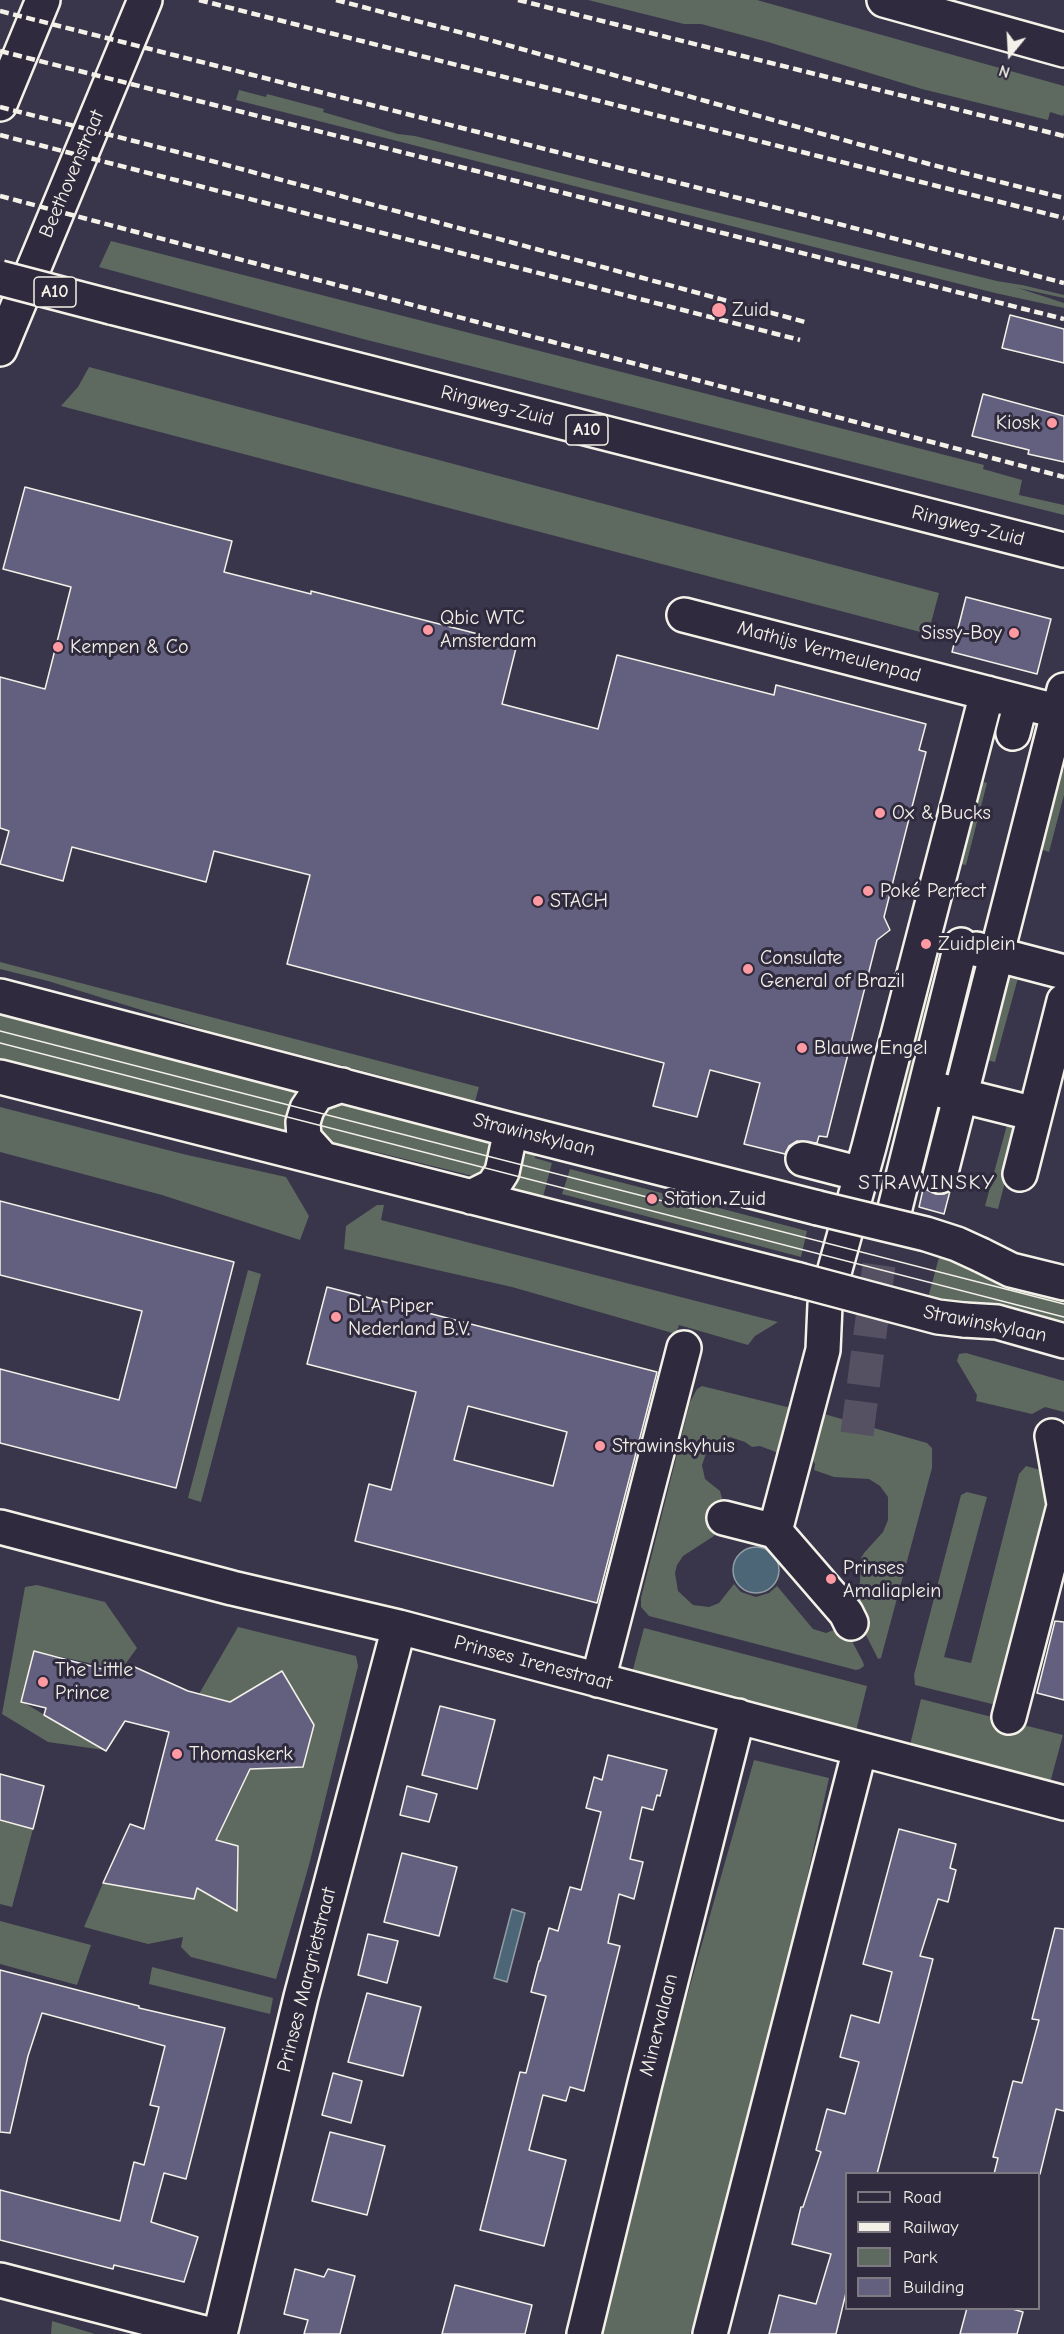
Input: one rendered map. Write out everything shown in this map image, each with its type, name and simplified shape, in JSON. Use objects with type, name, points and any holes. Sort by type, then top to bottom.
[{"type":"main road","points":[[0,104],[43,0]]},
{"type":"main road","name":"Beethovenstraat","points":[[0,349],[144,0]]},
{"type":"main road","points":[[884,0],[1064,50]]},
{"type":"main road","name":"Ringweg-Zuid","points":[[0,278],[861,500],[1064,550]]},
{"type":"main road","name":"Mathijs Vermeulenpad","points":[[684,615],[980,691]]},
{"type":"main road","points":[[775,1531],[823,1350],[825,1305],[853,1207],[865,1161],[925,935],[980,691],[1021,702],[1062,705],[941,1171],[907,1157],[865,1161],[803,1159]]},
{"type":"main road","points":[[1014,733],[1021,702]]},
{"type":"main road","points":[[925,935],[1064,972]]},
{"type":"main road","points":[[892,1220],[961,945]]},
{"type":"main road","name":"Strawinskylaan","points":[[0,996],[511,1130],[926,1234],[957,1244],[1011,1270],[1064,1283]]},
{"type":"main road","points":[[1020,1174],[1064,1001]]},
{"type":"main road","name":"Strawinskylaan","points":[[0,1077],[938,1317],[997,1323],[1064,1341]]},
{"type":"main road","points":[[322,1158],[304,1138],[303,1122],[307,1109],[317,1094],[342,1085]]},
{"type":"main road","points":[[926,1087],[1035,1114]]},
{"type":"main road","points":[[471,1197],[493,1186],[502,1172],[511,1130]]},
{"type":"main road","points":[[598,1680],[684,1348]]},
{"type":"main road","points":[[1009,1717],[1064,1505],[1052,1436]]},
{"type":"main road","points":[[724,1518],[775,1531],[846,1613],[851,1623]]},
{"type":"main road","name":"Prinses Irenestraat","points":[[0,1527],[232,1588],[399,1627],[1064,1803]]},
{"type":"main road","name":"Prinses Margrietstraat","points":[[220,2334],[301,1997],[399,1627]]},
{"type":"main road","name":"Minervalaan","points":[[584,2334],[738,1716]]},
{"type":"main road","points":[[710,2334],[860,1749]]},
{"type":"main road","points":[[0,2280],[208,2334]]},
{"type":"green space","points":[[588,0],[757,0],[1064,86],[1064,114],[1063,116],[1050,112],[1048,120],[922,89],[701,24],[684,24]]},
{"type":"green space","points":[[239,90],[266,97],[267,94],[324,109],[323,112],[398,134],[415,136],[997,281],[1064,295],[1064,298],[1018,288],[1064,303],[1064,308],[995,293],[236,100]]},
{"type":"green space","points":[[111,241],[984,465],[983,469],[1022,480],[1019,495],[1064,505],[1064,515],[363,339],[99,267]]},
{"type":"green space","points":[[89,367],[939,593],[928,634],[61,406],[78,387]]},
{"type":"green space","points":[[1059,769],[1064,770],[1064,795],[1049,852],[1037,848]]},
{"type":"green space","points":[[976,780],[987,783],[966,865],[955,863]]},
{"type":"green space","points":[[0,962],[479,1087],[474,1105],[390,1078],[209,1031],[48,981],[0,969]]},
{"type":"green space","points":[[1005,974],[1018,978],[995,1062],[983,1059]]},
{"type":"green space","points":[[921,992],[934,996],[902,1114],[890,1110]]},
{"type":"green space","points":[[0,1007],[493,1136],[485,1179],[372,1151],[336,1153],[0,1068]]},
{"type":"green space","points":[[0,1107],[183,1154],[286,1177],[309,1216],[300,1240],[162,1195],[0,1152]]},
{"type":"green space","points":[[1008,1121],[1020,1124],[998,1209],[985,1206]]},
{"type":"green space","points":[[539,1142],[535,1158],[552,1163],[540,1208],[506,1191],[528,1148]]},
{"type":"green space","points":[[570,1169],[807,1231],[801,1257],[562,1194]]},
{"type":"green space","points":[[377,1205],[384,1205],[381,1220],[778,1322],[755,1336],[748,1345],[679,1325],[676,1334],[512,1287],[344,1249],[346,1226]]},
{"type":"green space","points":[[941,1250],[1064,1296],[1064,1331],[926,1305]]},
{"type":"green space","points":[[248,1270],[261,1274],[201,1502],[188,1498]]},
{"type":"green space","points":[[966,1353],[1064,1381],[1064,1412],[1045,1407],[1032,1414],[976,1401],[977,1395],[957,1361],[959,1354]]},
{"type":"green space","points":[[702,1386],[795,1409],[781,1454],[760,1446],[752,1447],[730,1437],[716,1441],[708,1448],[702,1465],[705,1479],[720,1491],[726,1513],[714,1536],[683,1556],[677,1565],[675,1573],[678,1591],[693,1605],[709,1607],[719,1603],[734,1584],[741,1592],[756,1597],[769,1593],[777,1586],[813,1629],[826,1633],[844,1626],[863,1662],[864,1666],[860,1669],[856,1670],[649,1616],[641,1607],[641,1598],[690,1402],[697,1389]]},
{"type":"green space","points":[[817,1412],[927,1443],[932,1448],[932,1468],[881,1658],[878,1659],[853,1609],[860,1582],[861,1558],[883,1532],[888,1520],[888,1497],[880,1486],[869,1479],[834,1477],[814,1470],[815,1464],[810,1455]]},
{"type":"green space","points":[[1026,1466],[1051,1473],[1055,1482],[1000,1699],[992,1704],[915,1685],[914,1675],[961,1495],[967,1492],[987,1497],[944,1657],[971,1663],[1019,1474]]},
{"type":"green space","points":[[37,1585],[105,1602],[137,1648],[121,1670],[34,1651],[21,1701],[104,1750],[48,1742],[2,1714],[25,1587]]},
{"type":"green space","points":[[238,1627],[356,1656],[358,1666],[309,1865],[276,1979],[191,1957],[181,1947],[183,1937],[148,1944],[84,1927],[103,1883],[189,1898],[195,1887],[237,1911],[238,1846],[216,1840],[249,1759],[257,1769],[303,1767],[314,1725],[282,1671],[230,1702],[199,1694]]},
{"type":"green space","points":[[644,1628],[867,1686],[856,1731],[632,1673]]},
{"type":"green space","points":[[921,1699],[1063,1735],[1050,1783],[910,1745]]},
{"type":"green space","points":[[754,1760],[829,1778],[762,2083],[690,2334],[601,2334],[669,2060]]},
{"type":"green space","points":[[0,1820],[33,1829],[12,1907],[0,1904]]},
{"type":"green space","points":[[0,1921],[91,1945],[77,1985],[0,1964]]},
{"type":"green space","points":[[152,1967],[273,1998],[270,2014],[149,1984]]},
{"type":"green space","points":[[52,2321],[95,2334],[51,2334]]},
{"type":"water","points":[[756,1547],[772,1554],[779,1570],[772,1586],[756,1593],[740,1586],[733,1570],[740,1554]]},
{"type":"water","points":[[512,1909],[525,1913],[507,1982],[494,1978]]},
{"type":"building","points":[[1010,315],[1064,329],[1064,363],[1002,348]]},
{"type":"building","points":[[983,394],[1064,416],[1064,462],[1028,454],[1029,450],[972,436]]},
{"type":"building","points":[[25,487],[232,541],[224,572],[311,594],[311,591],[517,644],[502,704],[598,729],[617,655],[774,695],[776,685],[926,724],[919,750],[926,752],[884,917],[890,930],[877,940],[827,1137],[819,1136],[817,1143],[797,1141],[789,1146],[785,1154],[744,1144],[760,1083],[710,1070],[697,1117],[653,1106],[664,1063],[287,964],[310,875],[214,851],[206,882],[72,847],[63,881],[0,864],[9,831],[0,828],[0,677],[45,689],[71,587],[3,569]]},
{"type":"building","points":[[966,597],[1051,619],[1037,674],[952,652]]},
{"type":"building","points":[[924,1185],[927,1190],[936,1194],[950,1191],[944,1214],[919,1207]]},
{"type":"building","points":[[0,1201],[234,1262],[176,1488],[0,1443],[0,1369],[119,1400],[142,1311],[0,1275]]},
{"type":"building","name":"Strawinskyhuis","points":[[327,1287],[657,1372],[597,1603],[355,1541],[369,1484],[391,1490],[416,1392],[307,1364]],"holes":[[[468,1406],[567,1432],[553,1486],[454,1460]]]},
{"type":"building","points":[[1055,1621],[1064,1622],[1064,1700],[1037,1693]]},
{"type":"building","points":[[34,1651],[121,1674],[128,1664],[188,1691],[230,1702],[282,1671],[314,1725],[303,1767],[250,1769],[216,1840],[238,1846],[237,1911],[197,1888],[194,1899],[103,1883],[130,1824],[144,1829],[169,1732],[125,1721],[106,1751],[44,1715],[46,1708],[21,1702]]},
{"type":"building","points":[[440,1706],[495,1720],[477,1789],[422,1775]]},
{"type":"building","points":[[608,1755],[667,1770],[660,1796],[657,1795],[653,1810],[642,1807],[630,1859],[643,1862],[634,1899],[619,1894],[608,1943],[620,1946],[584,2091],[570,2087],[566,2101],[543,2095],[529,2150],[566,2160],[544,2246],[480,2230],[520,2072],[526,2073],[546,1996],[531,1992],[539,1961],[549,1928],[558,1931],[570,1887],[581,1890],[601,1812],[586,1808],[594,1777],[602,1780]]},
{"type":"building","points":[[0,1774],[44,1786],[33,1829],[0,1820]]},
{"type":"building","points":[[407,1786],[437,1794],[429,1822],[400,1815]]},
{"type":"building","points":[[899,1829],[956,1844],[950,1868],[956,1870],[948,1902],[938,1899],[920,1956],[933,1959],[878,2172],[845,2172],[845,2297],[836,2334],[769,2334],[779,2295],[816,2304],[831,2254],[792,2244],[801,2207],[803,2207],[821,2152],[816,2150],[827,2109],[845,2114],[859,2062],[840,2057],[851,2015],[879,2023],[892,1972],[863,1964]]},
{"type":"building","points":[[402,1853],[457,1867],[439,1936],[384,1922]]},
{"type":"building","points":[[1055,1928],[1064,1929],[1064,2111],[1056,2109],[1040,2174],[1040,2172],[994,2172],[998,2158],[993,2157],[1013,2081],[1022,2083],[1039,2020],[1032,2019]]},
{"type":"building","points":[[368,1934],[398,1941],[387,1983],[358,1975]]},
{"type":"building","points":[[0,1970],[139,2006],[139,2008],[225,2028],[186,2179],[164,2173],[151,2222],[198,2237],[184,2282],[114,2265],[113,2269],[0,2240],[0,2190],[120,2221],[134,2162],[144,2165],[159,2107],[150,2105],[165,2046],[42,2013],[28,2056],[10,2133],[0,2132]]},
{"type":"building","points":[[367,1993],[421,2007],[403,2076],[348,2062]]},
{"type":"building","points":[[333,2073],[362,2081],[351,2123],[322,2115]]},
{"type":"building","points":[[330,2132],[385,2146],[367,2215],[312,2201]]},
{"type":"building","points":[[295,2269],[324,2277],[328,2269],[355,2276],[340,2334],[304,2334],[308,2320],[284,2314]]},
{"type":"building","points":[[455,2285],[532,2305],[525,2334],[442,2334]]},
{"type":"building","points":[[966,2310],[1023,2312],[1017,2334],[960,2334]]},
{"type":"tunnel","points":[[857,1434],[879,1265]]},
{"type":"tram line","points":[[0,1031],[1064,1304]]},
{"type":"tram line","points":[[0,1043],[1064,1317]]},
{"type":"railway","points":[[199,0],[1064,218]]},
{"type":"railway","points":[[336,0],[486,39],[929,164],[1064,198]]},
{"type":"railway","points":[[518,0],[1064,136]]},
{"type":"railway","points":[[0,11],[1064,283]]},
{"type":"railway","points":[[0,51],[1064,319]]},
{"type":"railway","points":[[0,107],[197,157],[805,322]]},
{"type":"railway","points":[[0,135],[800,340]]},
{"type":"railway","points":[[0,196],[1064,477]]},
{"type":"place","name":"Zuid","points":[[719,310]]},
{"type":"place","name":"Kiosk","points":[[1052,423]]},
{"type":"place","name":"Qbic WTC Amsterdam","points":[[428,630]]},
{"type":"place","name":"Sissy-Boy","points":[[1014,633]]},
{"type":"place","name":"Kempen & Co","points":[[58,647]]},
{"type":"place","name":"Ox & Bucks","points":[[880,813]]},
{"type":"place","name":"Poké Perfect","points":[[868,891]]},
{"type":"place","name":"STACH","points":[[538,901]]},
{"type":"place","name":"Zuidplein","points":[[926,944]]},
{"type":"place","name":"Consulate General of Brazil","points":[[748,969]]},
{"type":"place","name":"Blauwe Engel","points":[[802,1048]]},
{"type":"place","name":"Station Zuid","points":[[652,1199]]},
{"type":"place","name":"DLA Piper Nederland B.V.","points":[[336,1317]]},
{"type":"place","name":"Strawinskyhuis","points":[[600,1446]]},
{"type":"place","name":"Prinses Amaliaplein","points":[[831,1579]]},
{"type":"place","name":"The Little Prince","points":[[43,1682]]},
{"type":"place","name":"Thomaskerk","points":[[177,1754]]},
{"type":"district","name":"STRAWINSKY","points":[[927,1183]]}]
